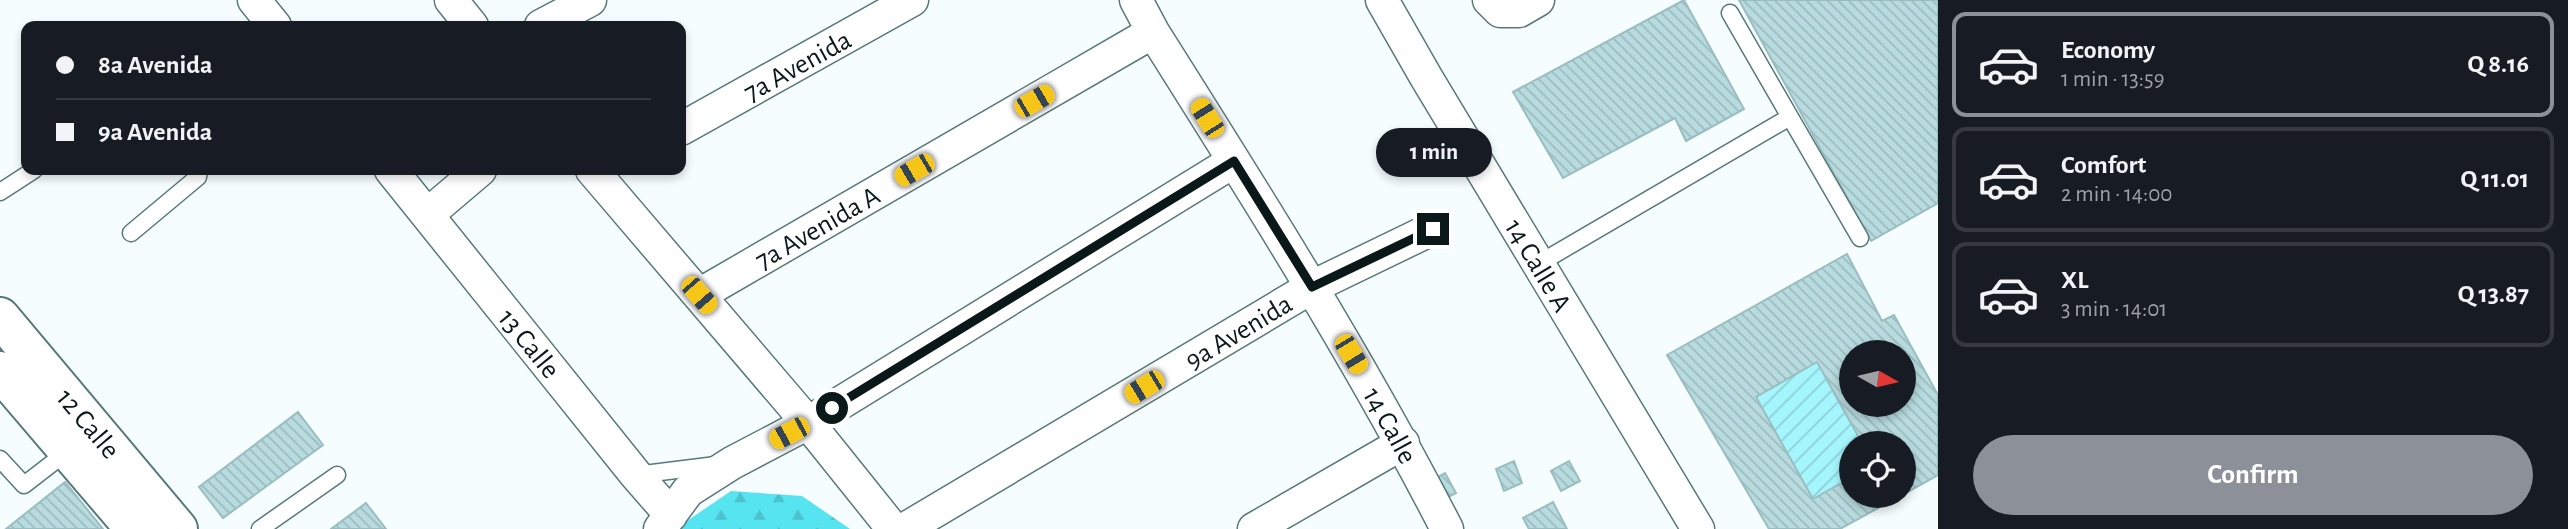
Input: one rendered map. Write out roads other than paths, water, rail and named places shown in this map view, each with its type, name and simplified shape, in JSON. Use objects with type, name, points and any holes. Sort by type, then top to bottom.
[{"type":"main road","name":"12 Calle","points":[[0,317],[178,529]]},
{"type":"main road","name":"12 Calle","points":[[0,371],[135,529]]},
{"type":"street","points":[[254,0],[271,21]]},
{"type":"street","points":[[451,0],[468,21]]},
{"type":"street","points":[[550,21],[590,0]]},
{"type":"street","name":"7a Avenida","points":[[686,126],[912,0]]},
{"type":"street","name":"14 Calle","points":[[1136,0],[1153,32],[1312,287],[1403,443],[1447,529]]},
{"type":"street","name":"14 Calle A","points":[[1382,0],[1698,529]]},
{"type":"street","points":[[1489,0],[1500,11],[1519,11],[1538,0]]},
{"type":"street","name":"7a Avenida A","points":[[699,295],[1153,32]]},
{"type":"street","points":[[665,522],[688,491],[808,423],[1234,161]]},
{"type":"street","name":"13 Calle","points":[[395,175],[636,475],[665,522]]},
{"type":"street","points":[[428,215],[474,175]]},
{"type":"street","points":[[601,175],[893,529]]},
{"type":"street","name":"9a Avenida","points":[[905,529],[1312,287],[1433,229]]},
{"type":"street","points":[[1254,529],[1403,443]]},
{"type":"lane","points":[[1730,13],[1860,238]]},
{"type":"lane","points":[[1538,264],[1790,117]]},
{"type":"lane","points":[[0,192],[26,175]]},
{"type":"lane","points":[[131,233],[198,175]]},
{"type":"lane","points":[[0,459],[24,485],[68,451]]},
{"type":"lane","points":[[636,475],[732,464]]},
{"type":"lane","points":[[260,529],[337,475]]}]
